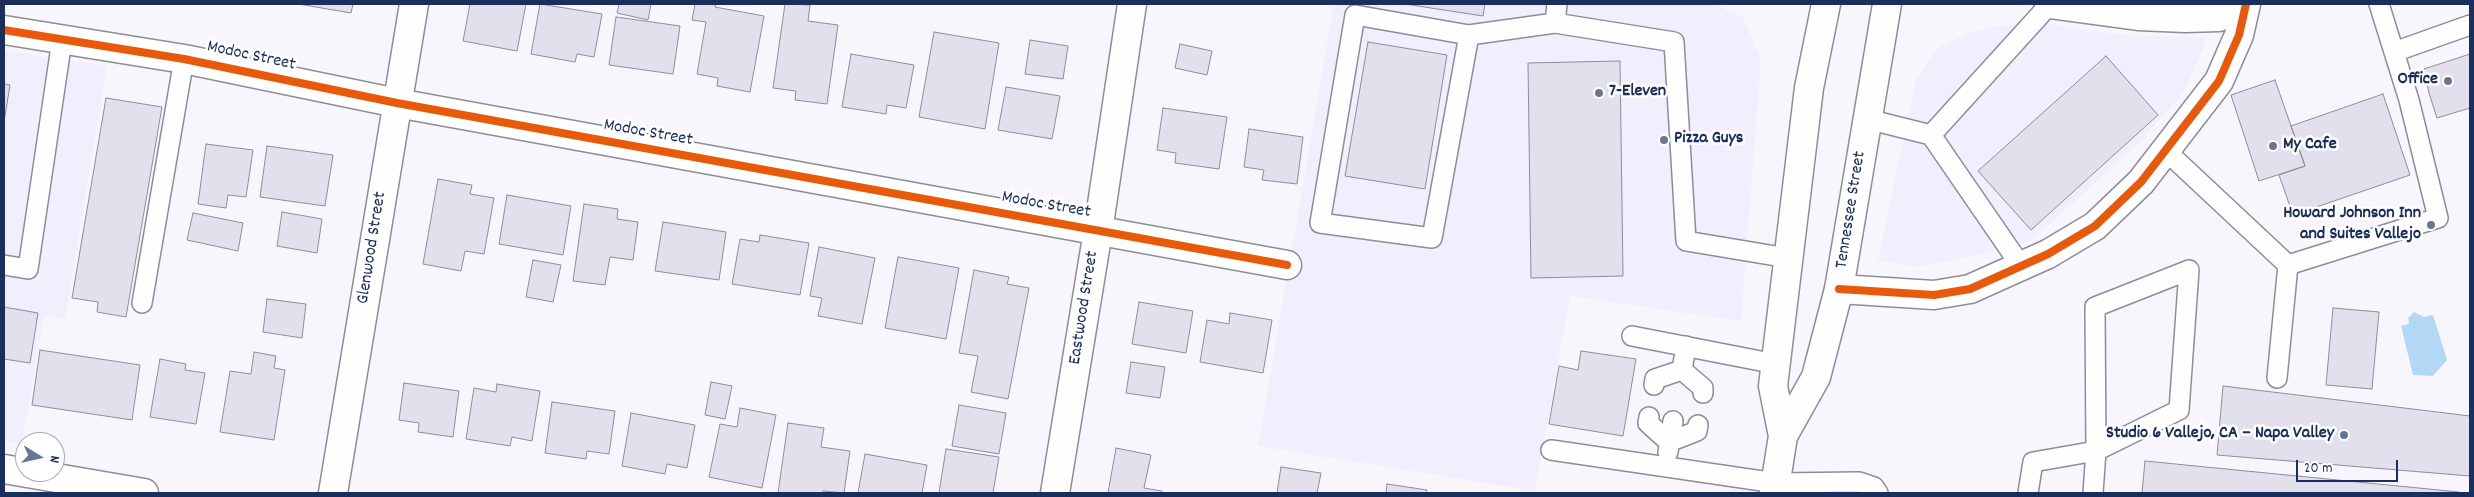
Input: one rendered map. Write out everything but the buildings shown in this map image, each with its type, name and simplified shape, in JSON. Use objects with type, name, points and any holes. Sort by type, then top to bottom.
[{"type":"street","name":"Glenwood Street","points":[[333,493],[414,4]]},
{"type":"street","name":"Eastwood Street","points":[[1054,493],[1098,231],[1132,4]]},
{"type":"street","name":"Tennessee Street","points":[[1775,488],[1783,436],[1773,386],[1809,88],[1826,4]]},
{"type":"street","name":"Tennessee Street","points":[[1783,436],[1816,377],[1839,289],[1887,4]]},
{"type":"street","points":[[2050,4],[2138,16],[2185,18],[2219,17],[2237,4]]},
{"type":"street","points":[[1839,289],[1934,294],[1970,289],[2048,254],[2095,226],[2141,182],[2219,81],[2239,35],[2246,4]]},
{"type":"street","name":"Modoc Street","points":[[4,30],[184,59],[397,103],[1287,265]]},
{"type":"street","points":[[4,469],[144,493]]},
{"type":"lane","points":[[1555,23],[1557,4]]},
{"type":"lane","points":[[1931,135],[2050,4]]},
{"type":"lane","points":[[2288,265],[2438,218],[2409,100],[2378,4]]},
{"type":"lane","points":[[1469,35],[1432,238],[1320,224],[1355,14],[1469,35],[1555,23],[1674,42],[1686,241],[1788,258]]},
{"type":"lane","points":[[2394,52],[2470,25]]},
{"type":"lane","points":[[4,265],[28,269],[62,40]]},
{"type":"lane","points":[[142,303],[184,59]]},
{"type":"lane","points":[[1867,119],[1931,135],[2022,266]]},
{"type":"lane","points":[[2165,150],[2288,265]]},
{"type":"lane","points":[[2277,378],[2288,265]]},
{"type":"lane","points":[[2028,493],[2033,462],[2096,451],[2179,410],[2189,270],[2095,307],[2096,451],[2093,493]]},
{"type":"lane","points":[[1632,336],[1776,364]]},
{"type":"lane","points":[[1678,389],[1686,346]]},
{"type":"lane","points":[[1654,385],[1655,379],[1682,370]]},
{"type":"lane","points":[[1682,370],[1704,388],[1703,393]]},
{"type":"lane","points":[[1649,417],[1648,423],[1669,442]]},
{"type":"lane","points":[[1665,468],[1673,421]]},
{"type":"lane","points":[[1669,442],[1697,431],[1698,426]]},
{"type":"lane","points":[[1551,450],[1775,488],[1859,482],[1874,487],[1878,493]]},
{"type":"shaded area","points":[[1334,4],[1714,4],[1743,17],[1761,60],[1741,321],[1570,296],[1535,491],[1258,446]]},
{"type":"shaded area","points":[[2027,21],[2123,35],[2204,37],[2204,47],[2183,93],[2139,143],[2031,241],[1959,259],[1915,267],[1878,260],[1916,80],[1938,48],[1974,31]]},
{"type":"shaded area","points":[[4,50],[107,66],[65,318],[44,315],[24,432],[15,432],[15,443],[4,441]]},
{"type":"water","points":[[2414,312],[2424,317],[2433,315],[2447,360],[2433,376],[2413,375],[2401,326],[2409,324],[2408,318]]},
{"type":"cycle path","points":[[1839,289],[1934,295],[1970,289],[2048,254],[2095,226],[2141,182],[2219,81],[2239,35],[2246,4]]},
{"type":"cycle path","points":[[4,30],[184,59],[397,103],[1287,265]]},
{"type":"place","name":"Office","points":[[2448,81]]},
{"type":"place","name":"7-Eleven","points":[[1599,93]]},
{"type":"place","name":"Pizza Guys","points":[[1664,140]]},
{"type":"place","name":"My Cafe","points":[[2273,146]]},
{"type":"place","name":"Howard Johnson Inn and Suites Vallejo","points":[[2431,225]]},
{"type":"place","name":"Studio 6 Vallejo, CA – Napa Valley","points":[[2344,435]]}]
